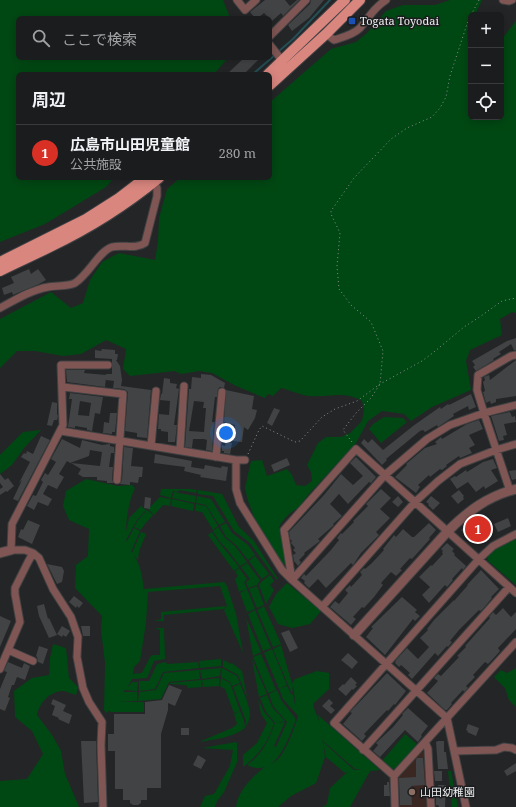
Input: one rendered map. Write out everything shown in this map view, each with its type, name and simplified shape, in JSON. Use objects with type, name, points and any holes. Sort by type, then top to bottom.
[{"type":"main road","points":[[272,82],[286,65],[346,0]]},
{"type":"main road","points":[[272,72],[286,65],[326,34],[360,0]]},
{"type":"main road","points":[[0,262],[86,219],[150,180]]},
{"type":"main road","points":[[0,271],[51,247],[97,221],[118,208],[151,180]]},
{"type":"street","points":[[237,0],[245,10],[256,0]]},
{"type":"street","points":[[272,34],[306,0]]},
{"type":"street","points":[[326,34],[334,40],[352,33],[360,28],[374,9],[386,0]]},
{"type":"street","points":[[503,0],[512,0]]},
{"type":"street","points":[[272,48],[286,65]]},
{"type":"street","points":[[0,308],[48,286],[73,284],[83,277],[102,253],[112,247],[139,247],[145,243],[158,188],[153,180]]},
{"type":"street","points":[[354,635],[463,516],[478,505],[513,490],[496,450],[484,413],[478,390],[478,375],[511,356],[516,355]]},
{"type":"street","points":[[11,550],[12,524],[63,425],[63,387],[61,365],[108,365]]},
{"type":"street","points":[[180,450],[184,386]]},
{"type":"street","points":[[63,387],[123,394],[117,480]]},
{"type":"street","points":[[151,446],[156,391]]},
{"type":"street","points":[[216,456],[222,392]]},
{"type":"street","points":[[292,580],[386,475],[427,439],[450,425],[509,405],[516,405]]},
{"type":"street","points":[[61,431],[236,460],[245,460]]},
{"type":"street","points":[[322,607],[415,502],[438,481],[460,464],[516,444]]},
{"type":"street","points":[[292,580],[284,530],[356,449],[516,593]]},
{"type":"street","points":[[236,460],[236,489],[240,503],[282,570],[447,718],[466,807]]},
{"type":"street","points":[[394,776],[334,723],[479,559],[493,546],[516,534]]},
{"type":"street","points":[[0,553],[11,550],[25,550],[33,553],[39,558],[53,589],[71,617],[78,637],[78,657],[83,688],[88,702],[102,722],[101,745],[103,807]]},
{"type":"street","points":[[0,669],[20,622],[15,588],[33,553]]},
{"type":"street","points":[[363,750],[508,587]]},
{"type":"street","points":[[395,807],[394,776],[516,642]]},
{"type":"street","points":[[8,650],[33,661]]},
{"type":"street","points":[[425,742],[428,749],[431,807]]},
{"type":"street","points":[[455,751],[496,750],[504,747],[516,750]]},
{"type":"path","points":[[473,12],[479,0]]},
{"type":"path","points":[[356,449],[344,430],[356,413],[371,398],[380,384],[383,351],[371,322],[351,305],[339,289],[337,266],[340,233],[331,211],[354,178],[391,139],[407,128],[432,117],[440,108],[446,98],[450,76],[468,22]]},
{"type":"path","points":[[245,460],[258,430],[262,426],[295,442],[300,441],[322,417],[335,409],[357,401],[380,384],[434,352],[464,327],[502,301],[516,298]]},
{"type":"shaded area","name":"山田幼稚園","points":[[420,751],[425,753],[428,807],[398,807],[396,777]]},
{"type":"green space","points":[[0,0],[223,0],[229,16],[16,16],[16,60],[226,60],[216,72],[16,72],[16,180],[112,180],[106,187],[45,224],[0,242]]},
{"type":"green space","points":[[450,0],[482,0],[476,12],[468,12],[468,120],[504,120],[504,36],[516,21],[516,313],[512,312],[500,319],[502,335],[470,350],[466,361],[471,390],[432,407],[411,421],[404,414],[382,411],[368,421],[356,443],[308,495],[299,507],[289,514],[281,523],[279,528],[286,564],[282,564],[256,522],[248,501],[245,488],[251,461],[262,460],[267,476],[287,469],[292,475],[296,485],[305,486],[312,481],[311,472],[307,465],[318,443],[326,437],[341,437],[350,433],[362,421],[364,410],[362,401],[342,395],[302,395],[281,388],[273,396],[268,394],[265,398],[236,386],[212,373],[199,371],[181,374],[175,371],[130,376],[123,369],[126,349],[106,340],[81,354],[63,356],[35,351],[17,351],[0,368],[0,319],[51,292],[71,308],[83,303],[90,280],[102,262],[119,253],[155,260],[159,218],[167,189],[178,180],[272,180],[272,100],[331,49],[356,42],[367,33],[386,11],[403,5],[435,5]]},
{"type":"green space","points":[[384,417],[403,418],[407,422],[381,443],[369,429],[373,424]]},
{"type":"green space","points":[[41,430],[24,448],[12,465],[0,474],[0,455],[23,432]]},
{"type":"green space","points":[[86,479],[118,486],[132,485],[135,488],[128,510],[126,532],[129,518],[141,506],[146,510],[137,520],[126,540],[127,541],[134,528],[140,531],[131,552],[132,553],[141,532],[146,534],[139,551],[138,560],[133,554],[141,572],[144,593],[144,589],[224,582],[227,586],[236,614],[243,653],[224,610],[227,606],[220,586],[148,592],[146,623],[140,661],[134,667],[133,674],[142,673],[150,657],[153,655],[160,655],[160,630],[155,628],[164,628],[165,659],[154,661],[147,678],[132,679],[127,688],[132,682],[138,682],[137,691],[125,690],[123,692],[137,692],[137,701],[118,702],[144,702],[144,712],[110,712],[110,710],[106,713],[104,710],[105,663],[101,630],[102,616],[75,588],[76,565],[88,556],[89,529],[69,520],[63,506],[66,491]]},
{"type":"green space","points":[[161,489],[197,490],[196,493],[179,490],[178,492],[173,491],[171,498],[160,495]]},
{"type":"green space","points":[[198,490],[222,494],[239,527],[254,541],[278,579],[276,579],[250,543],[234,531],[213,496],[198,494]]},
{"type":"green space","points":[[174,492],[196,496],[195,503],[172,498]]},
{"type":"green space","points":[[197,496],[211,499],[225,522],[219,525],[206,505],[196,503]]},
{"type":"green space","points":[[160,497],[171,499],[170,506],[163,505],[154,515],[148,509]]},
{"type":"green space","points":[[172,499],[194,504],[193,511],[171,506]]},
{"type":"green space","points":[[196,504],[206,506],[218,526],[213,530],[202,512],[195,511]]},
{"type":"green space","points":[[147,510],[153,515],[141,530],[134,527],[138,520]]},
{"type":"green space","points":[[226,523],[232,533],[248,545],[255,555],[248,560],[236,545],[226,537],[220,526]]},
{"type":"green space","points":[[218,527],[225,538],[235,546],[247,562],[240,566],[220,542],[213,531]]},
{"type":"green space","points":[[212,532],[239,567],[234,571],[208,535]]},
{"type":"green space","points":[[516,538],[516,585],[488,561],[487,556],[496,549]]},
{"type":"green space","points":[[255,556],[269,574],[262,579],[249,561]]},
{"type":"green space","points":[[247,563],[260,580],[257,585],[248,588],[246,582],[250,579],[241,567]]},
{"type":"green space","points":[[239,568],[247,579],[244,582],[247,589],[239,592],[235,579],[238,576],[235,572]]},
{"type":"green space","points":[[270,575],[274,581],[270,585],[274,590],[266,604],[259,585]]},
{"type":"green space","points":[[287,583],[321,611],[310,624],[292,628],[278,624],[269,607],[276,594]]},
{"type":"green space","points":[[257,586],[264,605],[257,608],[249,589]]},
{"type":"green space","points":[[247,589],[255,609],[247,612],[240,593]]},
{"type":"green space","points":[[226,606],[224,609],[164,615],[164,621],[154,621],[161,619],[161,612]]},
{"type":"green space","points":[[264,606],[281,644],[273,647],[257,610]]},
{"type":"green space","points":[[255,610],[271,648],[263,651],[248,614]]},
{"type":"green space","points":[[246,618],[261,652],[253,656]]},
{"type":"green space","points":[[53,644],[66,648],[69,678],[78,687],[76,695],[59,691],[50,695],[40,706],[37,715],[52,735],[61,751],[65,774],[79,807],[0,807],[0,781],[27,779],[43,754],[32,731],[15,717],[14,691],[32,678],[49,675]]},
{"type":"green space","points":[[281,645],[292,684],[295,679],[317,671],[329,673],[329,689],[313,704],[320,724],[318,715],[380,770],[370,771],[350,807],[323,807],[327,804],[330,788],[349,772],[345,773],[326,757],[323,742],[354,770],[362,770],[355,769],[323,741],[322,736],[325,757],[316,783],[291,796],[278,807],[236,807],[239,796],[249,781],[262,769],[278,759],[283,753],[298,716],[283,699],[279,689],[287,686],[291,694],[293,695],[296,709],[293,685],[292,694],[273,649]]},
{"type":"green space","points":[[272,649],[287,685],[279,689],[264,653]]},
{"type":"green space","points":[[261,654],[276,690],[268,693],[253,657]]},
{"type":"green space","points":[[221,659],[221,666],[200,668],[199,661]]},
{"type":"green space","points":[[252,659],[267,694],[259,697]]},
{"type":"green space","points":[[223,660],[231,664],[232,663],[242,671],[247,697],[238,675],[223,667]]},
{"type":"green space","points":[[166,662],[167,664],[198,662],[199,668],[163,672],[155,689],[139,691],[139,681],[149,681],[157,664]]},
{"type":"green space","points":[[221,668],[220,676],[202,679],[200,670]]},
{"type":"green space","points":[[222,668],[237,676],[240,683],[232,686],[230,682],[221,677]]},
{"type":"green space","points":[[516,668],[516,707],[509,700],[505,688],[494,677],[501,670],[507,673]]},
{"type":"green space","points":[[199,670],[200,679],[169,682],[161,699],[138,701],[139,692],[156,690],[164,673]]},
{"type":"green space","points":[[219,678],[219,686],[203,687],[202,680]]},
{"type":"green space","points":[[221,678],[230,683],[240,711],[234,713],[225,689],[220,686]]},
{"type":"green space","points":[[201,680],[202,687],[188,688],[186,685],[170,684],[170,683]]},
{"type":"green space","points":[[240,684],[247,700],[250,712],[250,717],[245,727],[246,721],[233,687]]},
{"type":"green space","points":[[277,690],[281,700],[295,718],[292,730],[284,748],[272,763],[265,767],[257,768],[247,765],[264,747],[275,723],[285,722],[274,746],[276,747],[287,722],[273,706],[269,694]]},
{"type":"green space","points":[[267,695],[272,707],[285,721],[275,723],[266,712],[260,698]]},
{"type":"green space","points":[[258,699],[264,712],[274,723],[262,748],[243,767],[243,755],[257,743],[267,723],[261,714]]},
{"type":"green space","points":[[240,711],[245,728],[229,736],[199,742],[232,728],[237,724],[234,714]]},
{"type":"green space","points":[[405,734],[417,744],[396,768],[391,769],[382,761]]},
{"type":"green space","points":[[236,742],[237,762],[224,792],[217,801],[215,807],[200,807],[205,796],[214,794],[230,766],[233,750],[202,748]]},
{"type":"green space","points":[[448,771],[451,771],[458,807],[452,807]]},
{"type":"building","points":[[265,0],[285,0],[290,6],[299,0],[283,16],[281,13],[272,21],[272,16],[267,16],[264,13],[260,16],[253,16],[250,12]]},
{"type":"building","points":[[311,0],[324,0],[309,18],[292,31],[288,25],[310,4]]},
{"type":"building","points":[[242,60],[258,60],[246,72],[229,72]]},
{"type":"building","points":[[29,269],[31,274],[38,269],[46,280],[13,295],[12,292],[4,295],[2,288],[14,283],[11,277]]},
{"type":"building","points":[[516,338],[516,350],[514,350],[511,344],[499,352],[501,354],[493,359],[494,360],[476,371],[473,367],[475,365],[472,361],[507,341]]},
{"type":"building","points":[[102,349],[115,350],[115,354],[118,354],[116,360],[120,366],[122,380],[121,386],[151,390],[147,438],[137,437],[137,433],[125,431],[128,392],[124,389],[113,388],[114,381],[106,380],[106,378],[105,387],[67,382],[66,370],[85,370],[84,373],[106,375],[112,374],[112,359],[95,358],[95,350],[101,351]]},
{"type":"building","points":[[516,360],[516,396],[496,399],[496,402],[491,404],[490,401],[486,403],[483,392],[485,391],[483,382],[485,380],[484,377],[489,375],[490,380]]},
{"type":"building","points":[[201,374],[211,375],[225,383],[224,388],[220,387],[218,389],[217,397],[215,397],[212,422],[214,422],[212,451],[206,450],[207,440],[204,439],[193,439],[192,448],[185,447],[189,389],[191,389],[192,377],[201,378]],"holes":[[[194,401],[204,402],[203,408],[206,408],[204,432],[189,431]]]},
{"type":"building","points":[[164,378],[170,379],[170,383],[177,384],[176,388],[179,389],[174,425],[177,425],[175,442],[168,442],[168,432],[158,429],[159,414],[169,415],[170,401],[160,400]]},
{"type":"building","points":[[226,390],[254,396],[252,409],[257,410],[255,418],[248,430],[244,427],[242,442],[233,441],[235,425],[224,422]]},
{"type":"building","points":[[70,393],[103,397],[100,414],[95,413],[92,431],[87,430],[87,428],[75,426],[75,428],[68,427],[72,399],[69,399]],"holes":[[[80,401],[91,403],[89,416],[78,415]]]},
{"type":"building","points":[[471,394],[476,407],[469,410],[468,406],[453,414],[454,416],[438,427],[437,425],[425,432],[423,430],[420,431],[386,459],[387,460],[382,465],[361,443],[364,439],[368,443],[372,439],[383,450],[440,407],[441,409],[448,404],[449,405]]},
{"type":"building","points":[[52,402],[57,403],[58,416],[57,420],[54,420],[52,426],[47,425]]},
{"type":"building","points":[[274,408],[280,410],[272,426],[267,423]]},
{"type":"building","points":[[510,412],[512,417],[515,416],[516,422],[504,424],[507,435],[503,436],[504,440],[499,441],[491,416]]},
{"type":"building","points":[[110,413],[117,413],[115,432],[112,432],[112,434],[103,433],[104,422],[109,423]]},
{"type":"building","points":[[479,420],[483,429],[469,435],[475,445],[469,448],[472,453],[460,458],[459,456],[446,465],[447,466],[442,470],[440,469],[430,477],[429,475],[418,485],[420,487],[416,493],[395,477],[407,465],[406,464],[425,448],[437,444],[435,442],[441,437],[442,439],[467,424]]},
{"type":"building","points":[[41,436],[50,440],[18,501],[13,499],[22,480],[19,483],[30,462],[21,457],[24,453],[26,454],[27,451],[33,454]]},
{"type":"building","points":[[62,439],[80,448],[82,440],[102,445],[110,444],[110,446],[114,447],[114,453],[111,453],[109,467],[113,467],[112,480],[114,483],[107,483],[107,481],[97,480],[97,477],[83,477],[78,474],[81,469],[71,463],[100,466],[102,452],[90,450],[89,456],[70,463],[67,461],[59,474],[64,477],[57,489],[48,485],[43,494],[52,499],[48,506],[38,502],[34,510],[27,506],[33,495],[36,496],[43,482],[41,480],[45,473],[48,475],[56,462],[51,459]]},
{"type":"building","points":[[226,442],[232,443],[230,454],[222,451],[222,445],[225,446]]},
{"type":"building","points":[[124,447],[133,448],[131,466],[143,467],[142,477],[139,477],[138,483],[130,482],[130,485],[120,484],[122,480]]},
{"type":"building","points":[[155,454],[192,461],[191,467],[204,469],[205,465],[221,468],[222,466],[228,467],[226,481],[200,477],[201,475],[184,471],[185,467],[154,463]]},
{"type":"building","points":[[356,457],[376,477],[371,483],[369,482],[348,504],[339,494],[330,504],[342,516],[318,539],[320,541],[304,553],[305,554],[299,560],[301,562],[298,566],[294,561],[293,555],[296,553],[293,550],[295,548],[291,543],[292,541],[290,539],[289,532],[324,495],[341,474],[353,485],[363,476],[350,463]]},
{"type":"building","points":[[287,458],[290,465],[274,472],[271,465]]},
{"type":"building","points":[[493,459],[497,468],[491,470],[498,481],[485,489],[484,486],[476,492],[468,482],[457,489],[450,479],[466,470],[467,472],[483,462]]},
{"type":"building","points":[[516,470],[516,479],[512,480],[509,471]]},
{"type":"building","points":[[0,474],[5,480],[8,478],[14,486],[7,492],[6,491],[0,495],[0,489],[3,487],[0,483]]},
{"type":"building","points":[[381,489],[391,498],[380,509],[390,518],[376,532],[379,535],[361,553],[353,565],[351,563],[326,588],[318,579],[309,588],[304,583],[305,581],[301,578],[304,574],[306,576],[331,550],[339,540],[337,538],[341,533],[342,534],[354,522],[353,521],[368,506],[366,504]]},
{"type":"building","points":[[459,490],[464,496],[464,499],[458,504],[451,496]]},
{"type":"building","points":[[398,496],[403,502],[398,507],[392,502]]},
{"type":"building","points":[[431,496],[440,503],[433,510],[426,502]]},
{"type":"building","points":[[145,497],[151,498],[150,509],[144,508]]},
{"type":"building","points":[[477,516],[484,524],[468,538],[461,530]]},
{"type":"building","points":[[508,518],[511,526],[498,532],[494,524]]},
{"type":"building","points":[[28,520],[40,525],[32,544],[18,537],[21,529],[23,530]]},
{"type":"building","points":[[429,523],[436,530],[429,538],[430,539],[412,559],[410,558],[396,576],[391,572],[381,583],[383,585],[374,597],[353,617],[356,619],[351,625],[330,607],[335,601],[339,604],[348,593],[345,590],[350,585],[351,587],[362,575],[360,572],[372,563],[384,550],[383,549],[394,535],[396,537],[403,529],[414,537]]},
{"type":"building","points":[[447,543],[454,549],[452,551],[455,554],[454,555],[466,566],[463,570],[462,568],[452,579],[453,580],[447,587],[445,585],[429,603],[422,595],[430,587],[419,577],[443,554],[441,549]]},
{"type":"building","points":[[47,564],[62,567],[64,571],[62,582],[57,584]]},
{"type":"building","points":[[481,570],[499,589],[482,610],[479,610],[459,630],[450,641],[452,642],[448,647],[447,646],[438,656],[435,653],[412,679],[408,675],[410,673],[401,665],[399,667],[395,663],[396,660],[407,648],[418,659],[429,647],[420,638],[428,630],[427,629],[434,620],[454,601]]},
{"type":"building","points":[[74,596],[83,603],[79,608],[77,606],[76,608],[69,602]]},
{"type":"building","points":[[402,597],[417,610],[415,612],[420,616],[415,621],[413,619],[385,655],[366,637],[373,628],[371,627]]},
{"type":"building","points":[[44,604],[48,619],[49,618],[57,635],[49,638],[39,616],[37,606]]},
{"type":"building","points":[[503,608],[511,617],[516,612],[516,629],[498,648],[500,651],[492,660],[488,664],[485,662],[473,675],[475,677],[466,686],[468,688],[464,692],[463,690],[451,703],[452,704],[447,710],[445,710],[427,693],[438,681],[434,678],[438,674],[441,676],[459,657],[457,656],[490,618],[489,617],[493,612],[496,615]]},
{"type":"building","points":[[0,616],[11,621],[0,647]]},
{"type":"building","points":[[62,626],[70,631],[66,637],[63,635],[62,637],[57,634]]},
{"type":"building","points":[[81,626],[90,626],[90,636],[83,636]]},
{"type":"building","points":[[289,630],[298,648],[290,652],[281,633]]},
{"type":"building","points":[[39,646],[48,649],[43,664],[38,662],[36,656]]},
{"type":"building","points":[[348,653],[358,662],[352,669],[341,660]]},
{"type":"building","points":[[8,662],[22,668],[24,663],[30,666],[25,680],[17,677],[14,685],[12,685],[8,697],[10,698],[5,711],[0,709],[0,689],[7,672],[4,671]]},
{"type":"building","points":[[387,673],[406,691],[395,705],[394,704],[388,711],[387,710],[364,734],[366,736],[362,741],[343,724],[352,713],[350,712]]},
{"type":"building","points":[[351,677],[357,683],[355,685],[357,686],[346,696],[338,689]]},
{"type":"building","points":[[169,685],[182,690],[175,706],[168,703],[168,710],[161,734],[161,788],[147,788],[147,800],[141,800],[141,803],[138,805],[133,805],[130,803],[130,800],[123,800],[123,789],[115,789],[115,751],[108,751],[108,734],[114,734],[114,714],[145,714],[145,702],[162,700]]},
{"type":"building","points":[[53,699],[66,705],[63,711],[72,715],[69,724],[52,715],[55,706],[51,704]]},
{"type":"building","points":[[329,699],[333,703],[330,706],[335,710],[331,714],[322,706]]},
{"type":"building","points":[[408,708],[428,726],[418,742],[405,730],[380,757],[373,751],[378,745],[376,743],[393,727]]},
{"type":"building","points":[[468,724],[479,728],[476,736],[467,732],[468,731],[466,730]]},
{"type":"building","points":[[181,728],[189,728],[189,735],[181,735]]},
{"type":"building","points":[[81,741],[96,741],[98,802],[84,803]]},
{"type":"building","points":[[444,741],[444,752],[446,752],[448,769],[438,769],[436,742]]},
{"type":"building","points":[[198,755],[206,760],[201,769],[193,765]]},
{"type":"building","points":[[417,758],[423,758],[425,785],[411,786],[412,805],[400,805],[399,778],[416,777]]},
{"type":"building","points":[[516,763],[516,771],[507,776],[504,771]]},
{"type":"building","points":[[434,771],[442,771],[442,781],[435,781]]},
{"type":"building","points":[[387,782],[389,782],[390,796],[384,796],[384,785],[387,785]]},
{"type":"building","points":[[438,785],[446,785],[445,807],[439,807],[436,805]]},
{"type":"waterway","points":[[278,52],[293,39],[330,0]]},
{"type":"waterway","points":[[255,72],[269,60]]},
{"type":"place","name":"Togata Toyodai","points":[[352,21]]},
{"type":"place","name":"広島市山田児童館","points":[[478,529]]},
{"type":"place","name":"山田幼稚園","points":[[412,792]]}]
